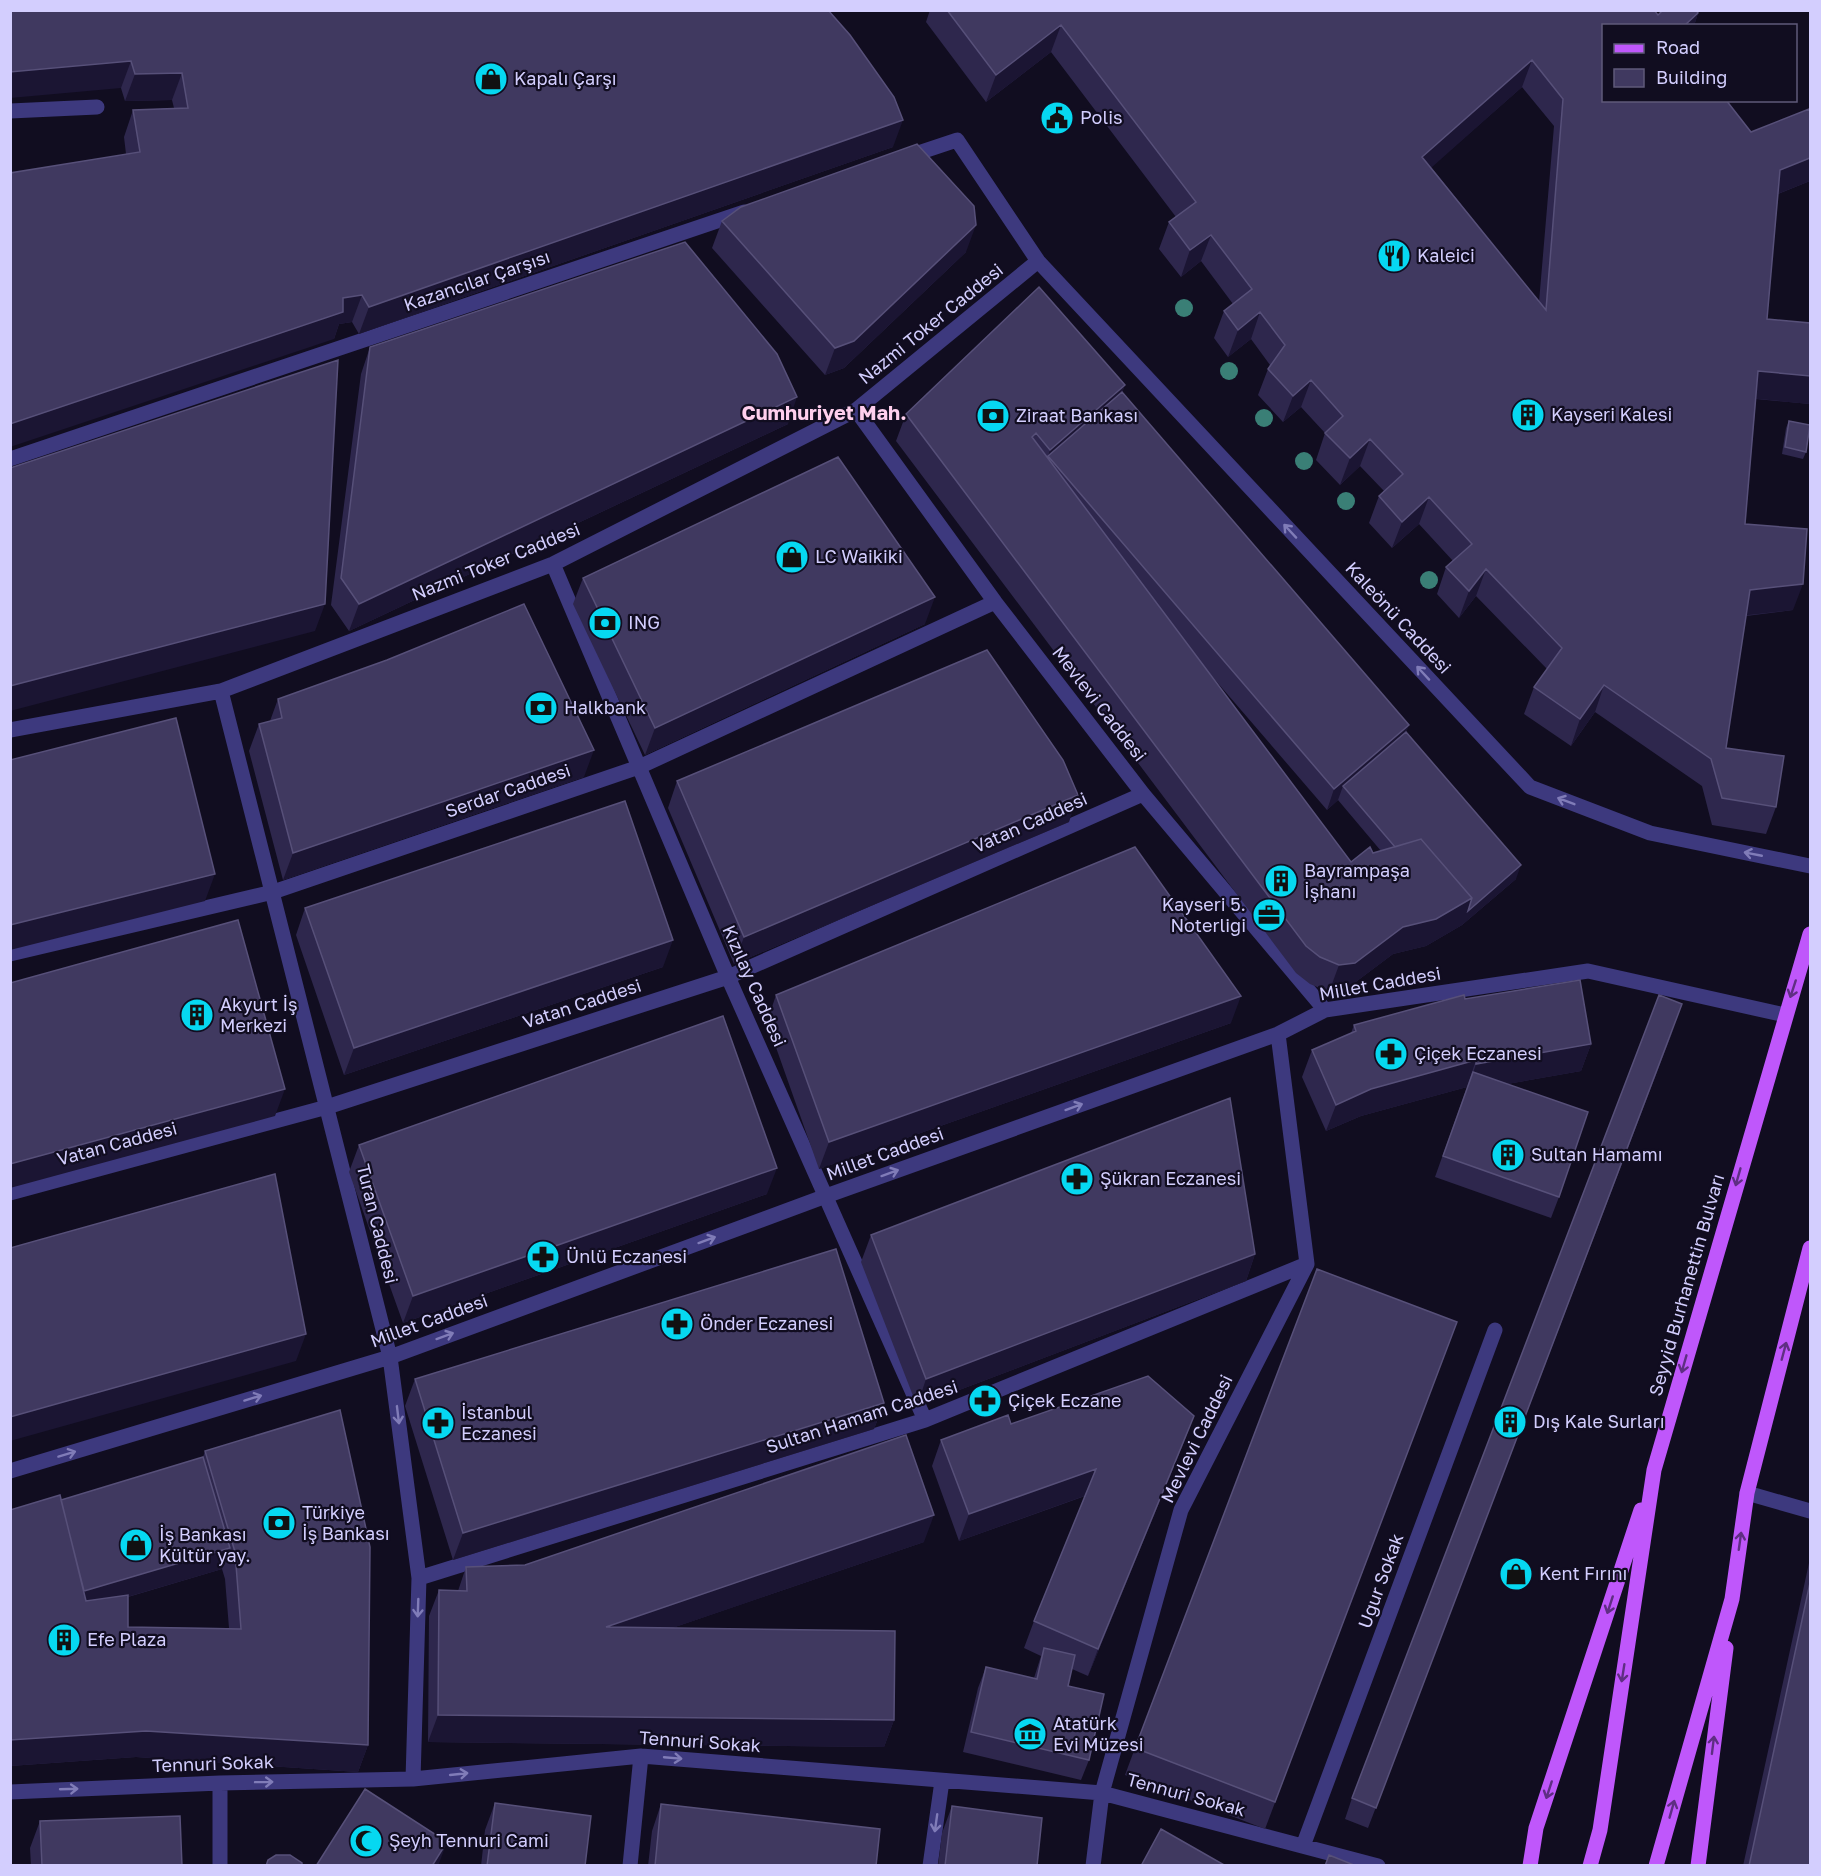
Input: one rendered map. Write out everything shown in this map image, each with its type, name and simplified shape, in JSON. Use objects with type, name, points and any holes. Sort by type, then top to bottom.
[{"type":"main road","name":"Seyyid Burhanettin Bulvarı","points":[[1590,1866],[1600,1830],[1654,1470],[1810,934]]},
{"type":"main road","points":[[1698,1866],[1747,1493],[1810,1248]]},
{"type":"main road","points":[[1530,1866],[1536,1828],[1654,1470]]},
{"type":"main road","points":[[1656,1866],[1732,1599]]},
{"type":"street","points":[[10,111],[97,107]]},
{"type":"street","name":"Kaleönü Caddesi","points":[[889,163],[957,140],[1038,261],[1530,787],[1650,833],[1810,866]]},
{"type":"street","name":"Kazancılar Çarşısı","points":[[10,459],[754,208]]},
{"type":"street","name":"Nazmi Toker Caddesi","points":[[10,730],[221,691],[553,564],[856,410],[1038,261]]},
{"type":"street","name":"Mevlevi Caddesi","points":[[856,410],[995,602],[1143,794],[1325,1010]]},
{"type":"street","name":"Kızılay Caddesi","points":[[553,564],[728,977],[925,1420]]},
{"type":"street","name":"Serdar Caddesi","points":[[10,954],[273,892],[639,767],[995,602]]},
{"type":"street","name":"Turan Caddesi","points":[[221,691],[390,1357],[419,1578],[413,1779]]},
{"type":"street","name":"Vatan Caddesi","points":[[10,1193],[327,1107],[728,977],[1143,794]]},
{"type":"street","name":"Millet Caddesi","points":[[10,1471],[390,1357],[826,1196],[1278,1034],[1325,1010],[1588,971],[1785,1016]]},
{"type":"street","points":[[1278,1034],[1307,1264]]},
{"type":"street","name":"Mevlevi Caddesi","points":[[1093,1866],[1102,1792],[1181,1510],[1307,1264]]},
{"type":"street","name":"Sultan Hamam Caddesi","points":[[419,1578],[925,1420],[1307,1264]]},
{"type":"street","name":"Uğur Sokak","points":[[1303,1846],[1495,1330]]},
{"type":"street","points":[[1747,1493],[1810,1510]]},
{"type":"street","points":[[630,1866],[641,1756]]},
{"type":"street","name":"Tennuri Sokak","points":[[10,1792],[220,1783],[413,1779],[641,1756],[1102,1792],[1377,1866]]},
{"type":"street","points":[[930,1866],[942,1781]]},
{"type":"street","points":[[220,1783],[220,1866]]},
{"type":"building","points":[[10,10],[828,10],[850,35],[894,97],[903,120],[369,307],[362,295],[343,298],[343,312],[10,424],[10,173],[140,152],[133,110],[188,108],[182,73],[135,74],[131,61],[10,72]]},
{"type":"building","name":"Kayseri Kalesi","points":[[947,10],[1654,10],[1658,15],[1663,10],[1696,10],[1698,13],[1686,24],[1602,24],[1602,102],[1728,102],[1751,132],[1809,109],[1810,158],[1780,170],[1767,319],[1810,323],[1810,376],[1758,371],[1745,524],[1807,529],[1803,584],[1750,590],[1726,748],[1784,756],[1776,807],[1722,798],[1711,759],[1604,685],[1580,719],[1534,687],[1562,648],[1486,569],[1469,591],[1446,567],[1472,544],[1429,497],[1402,522],[1379,496],[1403,474],[1370,439],[1350,458],[1325,433],[1343,416],[1311,380],[1293,396],[1268,369],[1285,345],[1260,312],[1238,330],[1224,311],[1252,289],[1211,235],[1190,250],[1169,222],[1196,202],[1061,25],[996,75]],"holes":[[[1532,60],[1563,99],[1546,310],[1422,157]]]},
{"type":"building","points":[[917,144],[974,206],[976,225],[854,341],[835,348],[722,221],[741,207]]},
{"type":"building","points":[[685,242],[777,354],[797,397],[359,604],[341,578],[370,347]]},
{"type":"building","points":[[1039,287],[1125,385],[1050,450],[1036,433],[1032,437],[1351,862],[1370,847],[1373,853],[1421,839],[1472,898],[1436,919],[1403,927],[1355,963],[1339,965],[1320,957],[1306,946],[906,414]]},
{"type":"building","points":[[338,360],[325,604],[10,686],[10,468]]},
{"type":"building","points":[[1122,392],[1409,725],[1334,789],[1048,456]]},
{"type":"building","points":[[1789,421],[1810,425],[1806,452],[1785,447]]},
{"type":"building","points":[[838,457],[935,597],[655,728],[583,578]]},
{"type":"building","points":[[524,604],[594,750],[293,853],[259,724],[282,718],[278,699],[387,660]]},
{"type":"building","points":[[987,650],[1063,760],[1078,795],[744,937],[677,781]]},
{"type":"building","points":[[176,718],[215,874],[10,925],[10,760]]},
{"type":"building","points":[[1406,732],[1521,865],[1468,911],[1472,898],[1421,839],[1395,847],[1343,786]]},
{"type":"building","points":[[625,801],[673,940],[354,1048],[305,908]]},
{"type":"building","points":[[1135,847],[1241,996],[829,1142],[776,995]]},
{"type":"building","points":[[238,920],[285,1089],[10,1164],[10,983]]},
{"type":"building","points":[[1580,980],[1591,1044],[1476,1064],[1476,1060],[1371,1089],[1336,1105],[1312,1050],[1356,1031],[1354,1025],[1464,995],[1465,999]]},
{"type":"building","name":"Dış Kale Surları","points":[[1659,995],[1682,1004],[1376,1808],[1352,1798]]},
{"type":"building","points":[[723,1016],[777,1168],[413,1296],[359,1145]]},
{"type":"building","name":"Sultan Hamamı","points":[[1473,1072],[1588,1112],[1559,1197],[1443,1156]]},
{"type":"building","points":[[1230,1098],[1255,1254],[926,1379],[871,1235]]},
{"type":"building","points":[[275,1174],[306,1334],[10,1417],[10,1248]]},
{"type":"building","points":[[836,1249],[884,1403],[463,1533],[415,1379]]},
{"type":"building","points":[[1317,1269],[1457,1322],[1275,1802],[1135,1748]]},
{"type":"building","points":[[1148,1376],[1194,1416],[1098,1649],[1034,1621],[1096,1469],[969,1514],[941,1440],[1008,1415],[1011,1424]]},
{"type":"building","points":[[340,1410],[370,1547],[368,1745],[146,1731],[10,1740],[10,1510],[60,1495],[86,1601],[128,1595],[128,1627],[241,1629],[235,1552],[205,1451]]},
{"type":"building","points":[[906,1435],[934,1515],[606,1627],[895,1631],[894,1720],[438,1715],[439,1590],[467,1591],[466,1567],[525,1565]]},
{"type":"building","name":"İş Bankası Kültür yay.","points":[[203,1457],[230,1548],[84,1591],[61,1500]]},
{"type":"building","points":[[1810,1583],[1810,1866],[1749,1866]]},
{"type":"building","name":"Atatürk Evi Müzesi","points":[[1044,1648],[1075,1655],[1068,1686],[1104,1694],[1089,1760],[971,1732],[986,1667],[1037,1679]]},
{"type":"building","points":[[365,1789],[447,1842],[432,1866],[316,1866]]},
{"type":"building","points":[[495,1803],[591,1816],[585,1866],[487,1866]]},
{"type":"building","points":[[661,1804],[880,1829],[876,1866],[655,1866]]},
{"type":"building","points":[[952,1806],[1042,1818],[1037,1866],[945,1866]]},
{"type":"building","points":[[180,1816],[182,1866],[42,1866],[40,1821]]},
{"type":"building","points":[[1161,1829],[1226,1866],[1141,1866]]},
{"type":"building","points":[[276,1855],[290,1855],[302,1863],[302,1866],[266,1866],[268,1860]]},
{"type":"building","points":[[1329,1855],[1354,1865],[1325,1866]]},
{"type":"place","name":"Kapalı Çarşı","points":[[491,79]]},
{"type":"place","name":"Polis","points":[[1057,118]]},
{"type":"place","name":"Kaleici","points":[[1394,256]]},
{"type":"place","name":"Kayseri Kalesi","points":[[1528,415]]},
{"type":"place","name":"Ziraat Bankası","points":[[993,416]]},
{"type":"place","name":"LC Waikiki","points":[[792,557]]},
{"type":"place","name":"ING","points":[[605,623]]},
{"type":"place","name":"Halkbank","points":[[541,708]]},
{"type":"place","name":"Bayrampaşa İşhanı","points":[[1281,881]]},
{"type":"place","name":"Kayseri 5. Noterliği","points":[[1269,915]]},
{"type":"place","name":"Akyurt İş Merkezi","points":[[197,1015]]},
{"type":"place","name":"Çiçek Eczanesi","points":[[1391,1054]]},
{"type":"place","name":"Sultan Hamamı","points":[[1508,1155]]},
{"type":"place","name":"Şükran Eczanesi","points":[[1077,1179]]},
{"type":"place","name":"Ünlü Eczanesi","points":[[543,1257]]},
{"type":"place","name":"Önder Eczanesi","points":[[677,1324]]},
{"type":"place","name":"Çiçek Eczane","points":[[985,1401]]},
{"type":"place","name":"Dış Kale Surları","points":[[1510,1422]]},
{"type":"place","name":"İstanbul Eczanesi","points":[[438,1423]]},
{"type":"place","name":"Türkiye İş Bankası","points":[[279,1523]]},
{"type":"place","name":"İş Bankası Kültür yay.","points":[[136,1545]]},
{"type":"place","name":"Kent Fırını","points":[[1516,1574]]},
{"type":"place","name":"Efe Plaza","points":[[64,1640]]},
{"type":"place","name":"Atatürk Evi Müzesi","points":[[1030,1734]]},
{"type":"place","name":"Şeyh Tennuri Cami","points":[[366,1841]]},
{"type":"district","name":"Cumhuriyet Mah.","points":[[824,413]]}]
